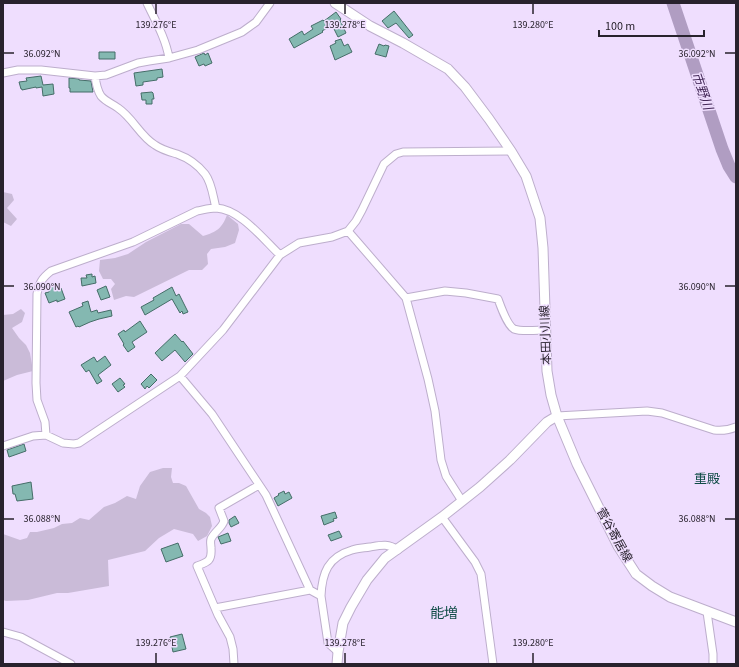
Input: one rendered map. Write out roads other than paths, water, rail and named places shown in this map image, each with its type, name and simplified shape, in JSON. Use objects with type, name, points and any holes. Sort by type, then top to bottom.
[{"type":"main road","name":"本田小川線","points":[[336,3],[370,26],[448,69],[465,87],[489,119],[526,176],[540,218],[543,248],[547,371],[551,395],[557,416]]},
{"type":"main road","points":[[337,664],[343,623],[367,580],[386,558],[462,501],[510,460],[547,422],[557,416]]},
{"type":"main road","name":"菅谷寄居線","points":[[557,416],[577,464],[618,546],[636,574],[670,597],[736,622]]},
{"type":"street","points":[[147,3],[167,48],[169,58]]},
{"type":"street","points":[[3,72],[18,70],[41,70],[95,76],[106,75],[149,60],[169,58],[198,50],[242,32],[256,22],[270,3]]},
{"type":"street","points":[[95,76],[97,89],[102,97],[119,109],[150,142],[189,160],[205,174],[210,184],[216,208]]},
{"type":"street","points":[[3,446],[33,436],[46,435],[63,443],[80,443],[180,376],[223,330],[280,255],[299,243],[332,237],[348,231],[362,210],[384,164],[396,154],[402,152],[511,151]]},
{"type":"street","points":[[46,435],[45,422],[38,400],[36,383],[37,294],[39,284],[51,270],[133,242],[197,211],[216,208],[234,213],[244,220],[280,255]]},
{"type":"street","points":[[348,231],[406,298],[430,386],[435,411],[441,460],[446,476],[462,501]]},
{"type":"street","points":[[406,298],[446,291],[466,292],[498,299],[509,325],[515,329],[546,330]]},
{"type":"street","points":[[180,376],[212,414],[266,494],[310,590],[321,596]]},
{"type":"street","points":[[557,416],[647,412],[662,413],[714,430],[721,431],[736,427]]},
{"type":"street","points":[[234,664],[233,649],[230,637],[218,615],[197,566],[208,562],[210,559],[210,542],[224,521],[219,508],[259,485]]},
{"type":"street","points":[[442,517],[475,562],[481,574],[493,664]]},
{"type":"street","points":[[338,652],[328,643],[321,596],[322,581],[325,570],[333,560],[342,553],[352,549],[392,545],[398,550]]},
{"type":"street","points":[[215,608],[310,590]]},
{"type":"street","points":[[707,612],[713,664]]},
{"type":"street","points":[[3,632],[21,637],[71,664]]},
{"type":"waterway","name":"市野川","points":[[673,3],[722,149],[729,166],[736,177]]},
{"type":"district","name":"重殿","points":[[707,479]]},
{"type":"district","name":"能増","points":[[444,614]]}]
